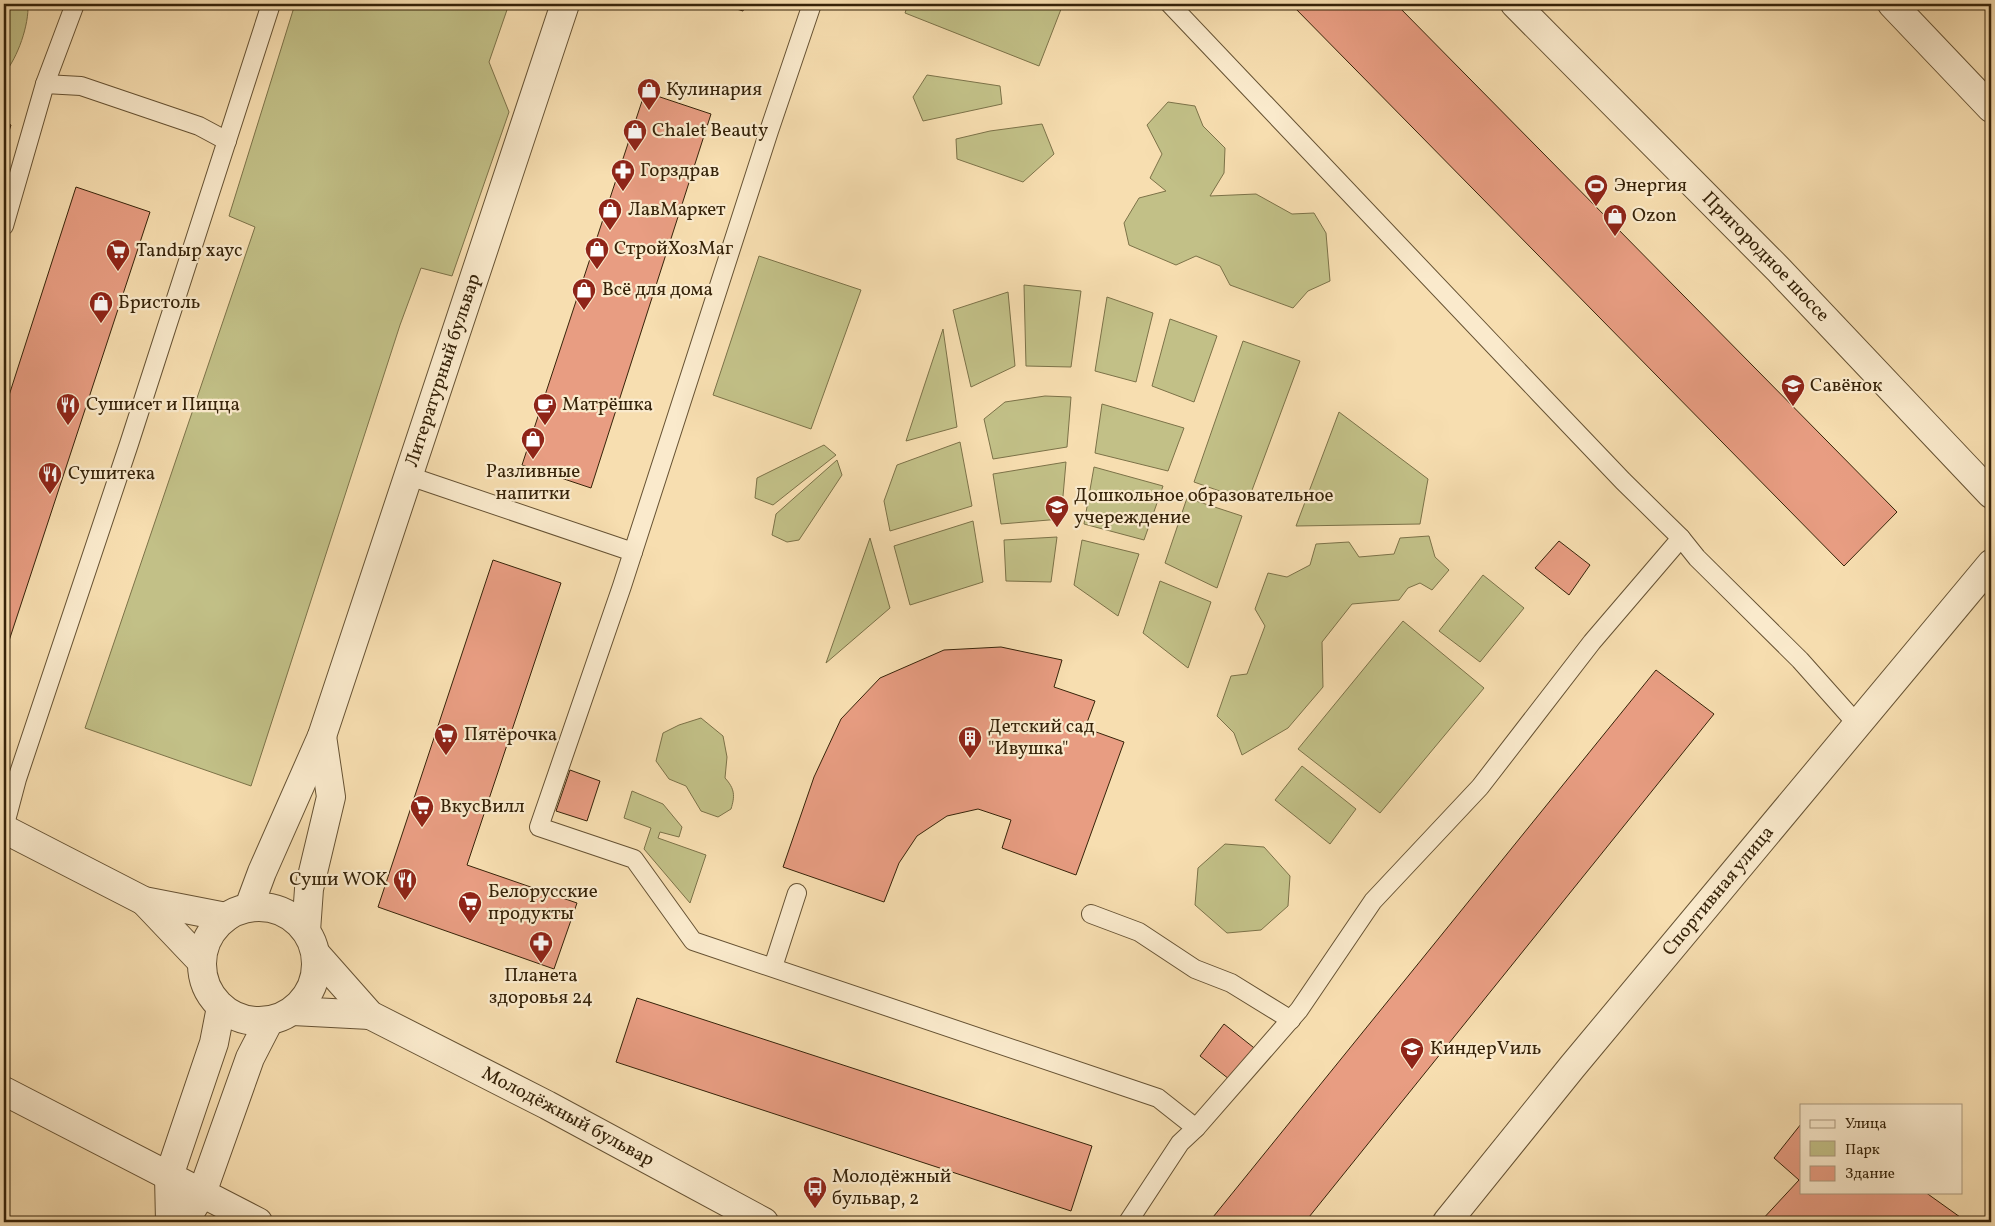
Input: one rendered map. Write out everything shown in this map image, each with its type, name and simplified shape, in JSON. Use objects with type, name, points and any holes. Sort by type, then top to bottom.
[{"type":"street","name":"Литературный бульвар","points":[[237,912],[262,872],[322,736],[565,4]]},
{"type":"street","name":"Пригородное шоссе","points":[[1515,4],[1779,270],[1991,494]]},
{"type":"street","points":[[1892,4],[1991,108]]},
{"type":"street","name":"Спортивная улица","points":[[1447,1222],[1578,1060],[1991,564]]},
{"type":"street","name":"Литературный бульвар","points":[[311,942],[309,889],[332,797],[322,736]]},
{"type":"street","points":[[4,829],[144,901],[202,961]]},
{"type":"street","points":[[144,901],[237,912],[275,909],[287,914],[311,942],[317,967],[314,980],[306,997],[281,1016],[250,1058],[202,1193],[184,1222]]},
{"type":"street","points":[[237,912],[209,936],[204,948],[202,961],[206,986],[221,1007],[243,1020],[256,1022],[281,1016]]},
{"type":"street","name":"Молодёжный бульвар","points":[[311,942],[370,1015],[548,1105],[764,1222]]},
{"type":"street","points":[[170,1222],[169,1176],[214,1043],[221,1007]]},
{"type":"street","name":"Молодёжный бульвар","points":[[281,1016],[370,1015]]},
{"type":"street","points":[[4,1091],[258,1222]]},
{"type":"lane","points":[[4,226],[46,84],[75,4]]},
{"type":"lane","points":[[4,829],[17,779],[129,444],[271,4]]},
{"type":"lane","points":[[812,4],[633,552],[539,827],[634,858],[693,941],[1158,1098],[1196,1128]]},
{"type":"lane","points":[[1170,4],[1540,395],[1623,481],[1682,538],[1697,558],[1800,660],[1857,724]]},
{"type":"lane","points":[[46,84],[81,86],[199,126],[226,141]]},
{"type":"lane","points":[[409,476],[633,552]]},
{"type":"lane","points":[[1128,1222],[1180,1143],[1196,1128],[1291,1020],[1372,900],[1480,787],[1592,642],[1682,538]]},
{"type":"lane","points":[[773,967],[796,893]]},
{"type":"lane","points":[[1091,914],[1139,932],[1195,969],[1230,982],[1291,1020]]},
{"type":"green space","points":[[4,4],[28,4],[28,12],[22,40],[14,59],[4,74]]},
{"type":"green space","points":[[295,4],[327,8],[329,4],[509,4],[489,62],[509,112],[452,276],[421,268],[400,325],[251,786],[85,728],[255,227],[229,216]]},
{"type":"green space","points":[[908,4],[1063,4],[1039,66],[905,13]]},
{"type":"green space","points":[[927,75],[1000,86],[1002,104],[923,121],[913,97]]},
{"type":"green space","points":[[1168,102],[1195,106],[1203,126],[1225,148],[1224,173],[1210,196],[1256,194],[1292,214],[1314,213],[1326,233],[1330,281],[1308,291],[1293,308],[1230,285],[1220,266],[1196,256],[1176,265],[1129,245],[1124,223],[1139,198],[1166,191],[1150,178],[1162,154],[1147,125]]},
{"type":"green space","points":[[1042,124],[1054,154],[1023,182],[957,159],[956,139],[990,131]]},
{"type":"green space","points":[[759,256],[861,290],[811,429],[713,395]]},
{"type":"green space","points":[[1024,285],[1081,291],[1071,367],[1026,366]]},
{"type":"green space","points":[[1008,292],[1015,366],[971,387],[953,310]]},
{"type":"green space","points":[[1107,297],[1153,313],[1136,382],[1095,371]]},
{"type":"green space","points":[[1170,319],[1217,336],[1194,402],[1152,386]]},
{"type":"green space","points":[[943,329],[957,427],[906,441]]},
{"type":"green space","points":[[1243,341],[1300,361],[1248,501],[1194,482]]},
{"type":"green space","points":[[1045,396],[1071,397],[1067,447],[993,459],[984,419],[1005,402]]},
{"type":"green space","points":[[1102,404],[1184,428],[1168,471],[1095,453]]},
{"type":"green space","points":[[1339,412],[1428,479],[1420,524],[1296,526]]},
{"type":"green space","points":[[960,442],[972,506],[890,531],[884,501],[897,465]]},
{"type":"green space","points":[[824,445],[836,455],[773,505],[755,498],[757,478]]},
{"type":"green space","points":[[837,460],[842,475],[799,540],[787,542],[772,535],[776,514]]},
{"type":"green space","points":[[1066,462],[1061,519],[1001,524],[993,474]]},
{"type":"green space","points":[[1094,467],[1163,486],[1144,540],[1084,524]]},
{"type":"green space","points":[[1187,498],[1242,516],[1217,588],[1165,563]]},
{"type":"green space","points":[[973,521],[983,582],[910,605],[894,546]]},
{"type":"green space","points":[[1429,536],[1435,557],[1449,570],[1432,590],[1420,583],[1408,588],[1399,600],[1352,604],[1322,642],[1323,687],[1288,728],[1242,755],[1234,733],[1217,716],[1231,676],[1247,674],[1265,626],[1255,609],[1268,573],[1287,577],[1310,565],[1316,544],[1349,542],[1359,557],[1394,554],[1400,538]]},
{"type":"green space","points":[[1057,537],[1051,582],[1006,581],[1004,540]]},
{"type":"green space","points":[[870,538],[890,608],[826,663]]},
{"type":"green space","points":[[1082,540],[1139,554],[1118,616],[1074,585]]},
{"type":"green space","points":[[1483,575],[1524,608],[1480,662],[1439,631]]},
{"type":"green space","points":[[1160,581],[1211,602],[1188,668],[1143,633]]},
{"type":"green space","points":[[1403,621],[1484,688],[1380,813],[1298,749]]},
{"type":"green space","points":[[701,718],[723,736],[727,757],[725,778],[731,786],[733,800],[731,809],[718,817],[701,811],[686,786],[669,779],[656,761],[663,733],[679,725]]},
{"type":"green space","points":[[1302,766],[1356,809],[1330,844],[1275,800]]},
{"type":"green space","points":[[632,791],[663,804],[682,827],[679,837],[660,832],[658,838],[706,855],[690,903],[644,849],[651,828],[624,818]]},
{"type":"green space","points":[[1225,844],[1264,847],[1290,876],[1288,906],[1261,930],[1227,933],[1195,905],[1198,868]]},
{"type":"building","points":[[720,4],[745,4],[743,11]]},
{"type":"building","points":[[1291,4],[1396,4],[1897,512],[1844,566]]},
{"type":"building","points":[[645,92],[711,114],[591,488],[522,465]]},
{"type":"building","points":[[4,122],[11,125],[4,147]]},
{"type":"building","points":[[76,187],[150,212],[4,656],[4,411]]},
{"type":"building","points":[[1559,541],[1590,565],[1569,595],[1535,568]]},
{"type":"building","points":[[493,560],[561,583],[467,865],[577,903],[554,969],[378,907]]},
{"type":"building","name":"Детский сад \"Ивушка\"","points":[[1001,647],[1062,660],[1054,687],[1095,701],[1085,728],[1124,742],[1076,875],[1002,848],[1011,820],[978,809],[947,816],[917,836],[899,863],[884,902],[783,867],[814,777],[841,719],[880,678],[944,650]]},
{"type":"building","points":[[1656,670],[1714,714],[1305,1222],[1209,1222]]},
{"type":"building","points":[[570,770],[600,781],[587,821],[556,811]]},
{"type":"building","points":[[637,998],[1092,1146],[1071,1211],[616,1062]]},
{"type":"building","points":[[1224,1024],[1258,1051],[1234,1083],[1200,1056]]},
{"type":"building","points":[[1800,1125],[1800,1194],[1928,1194],[1967,1222],[1760,1222],[1799,1180],[1774,1158]]},
{"type":"place","name":"Кулинария","points":[[649,111]]},
{"type":"place","name":"Chalet Beauty","points":[[635,152]]},
{"type":"place","name":"Горздрав","points":[[623,192]]},
{"type":"place","name":"Энергия","points":[[1596,207]]},
{"type":"place","name":"ЛавМаркет","points":[[610,231]]},
{"type":"place","name":"Ozon","points":[[1615,237]]},
{"type":"place","name":"СтройХозМаг","points":[[597,270]]},
{"type":"place","name":"Tandыр хаус","points":[[118,272]]},
{"type":"place","name":"Всё для дома","points":[[584,311]]},
{"type":"place","name":"Бристоль","points":[[101,324]]},
{"type":"place","name":"Савёнок","points":[[1793,407]]},
{"type":"place","name":"Сушисет и Пицца","points":[[68,426]]},
{"type":"place","name":"Матрёшка","points":[[545,426]]},
{"type":"place","name":"Разливные напитки","points":[[533,460]]},
{"type":"place","name":"Сушитека","points":[[50,495]]},
{"type":"place","name":"Дошкольное образовательное учереждение","points":[[1057,528]]},
{"type":"place","name":"Пятёрочка","points":[[446,756]]},
{"type":"place","name":"Детский сад \"Ивушка\"","points":[[970,759]]},
{"type":"place","name":"ВкусВилл","points":[[422,828]]},
{"type":"place","name":"Суши WOK","points":[[405,901]]},
{"type":"place","name":"Белорусские продукты","points":[[470,924]]},
{"type":"place","name":"Планета здоровья 24","points":[[541,964]]},
{"type":"place","name":"КиндерVиль","points":[[1412,1070]]},
{"type":"place","name":"Молодёжный бульвар, 2","points":[[815,1209]]}]
